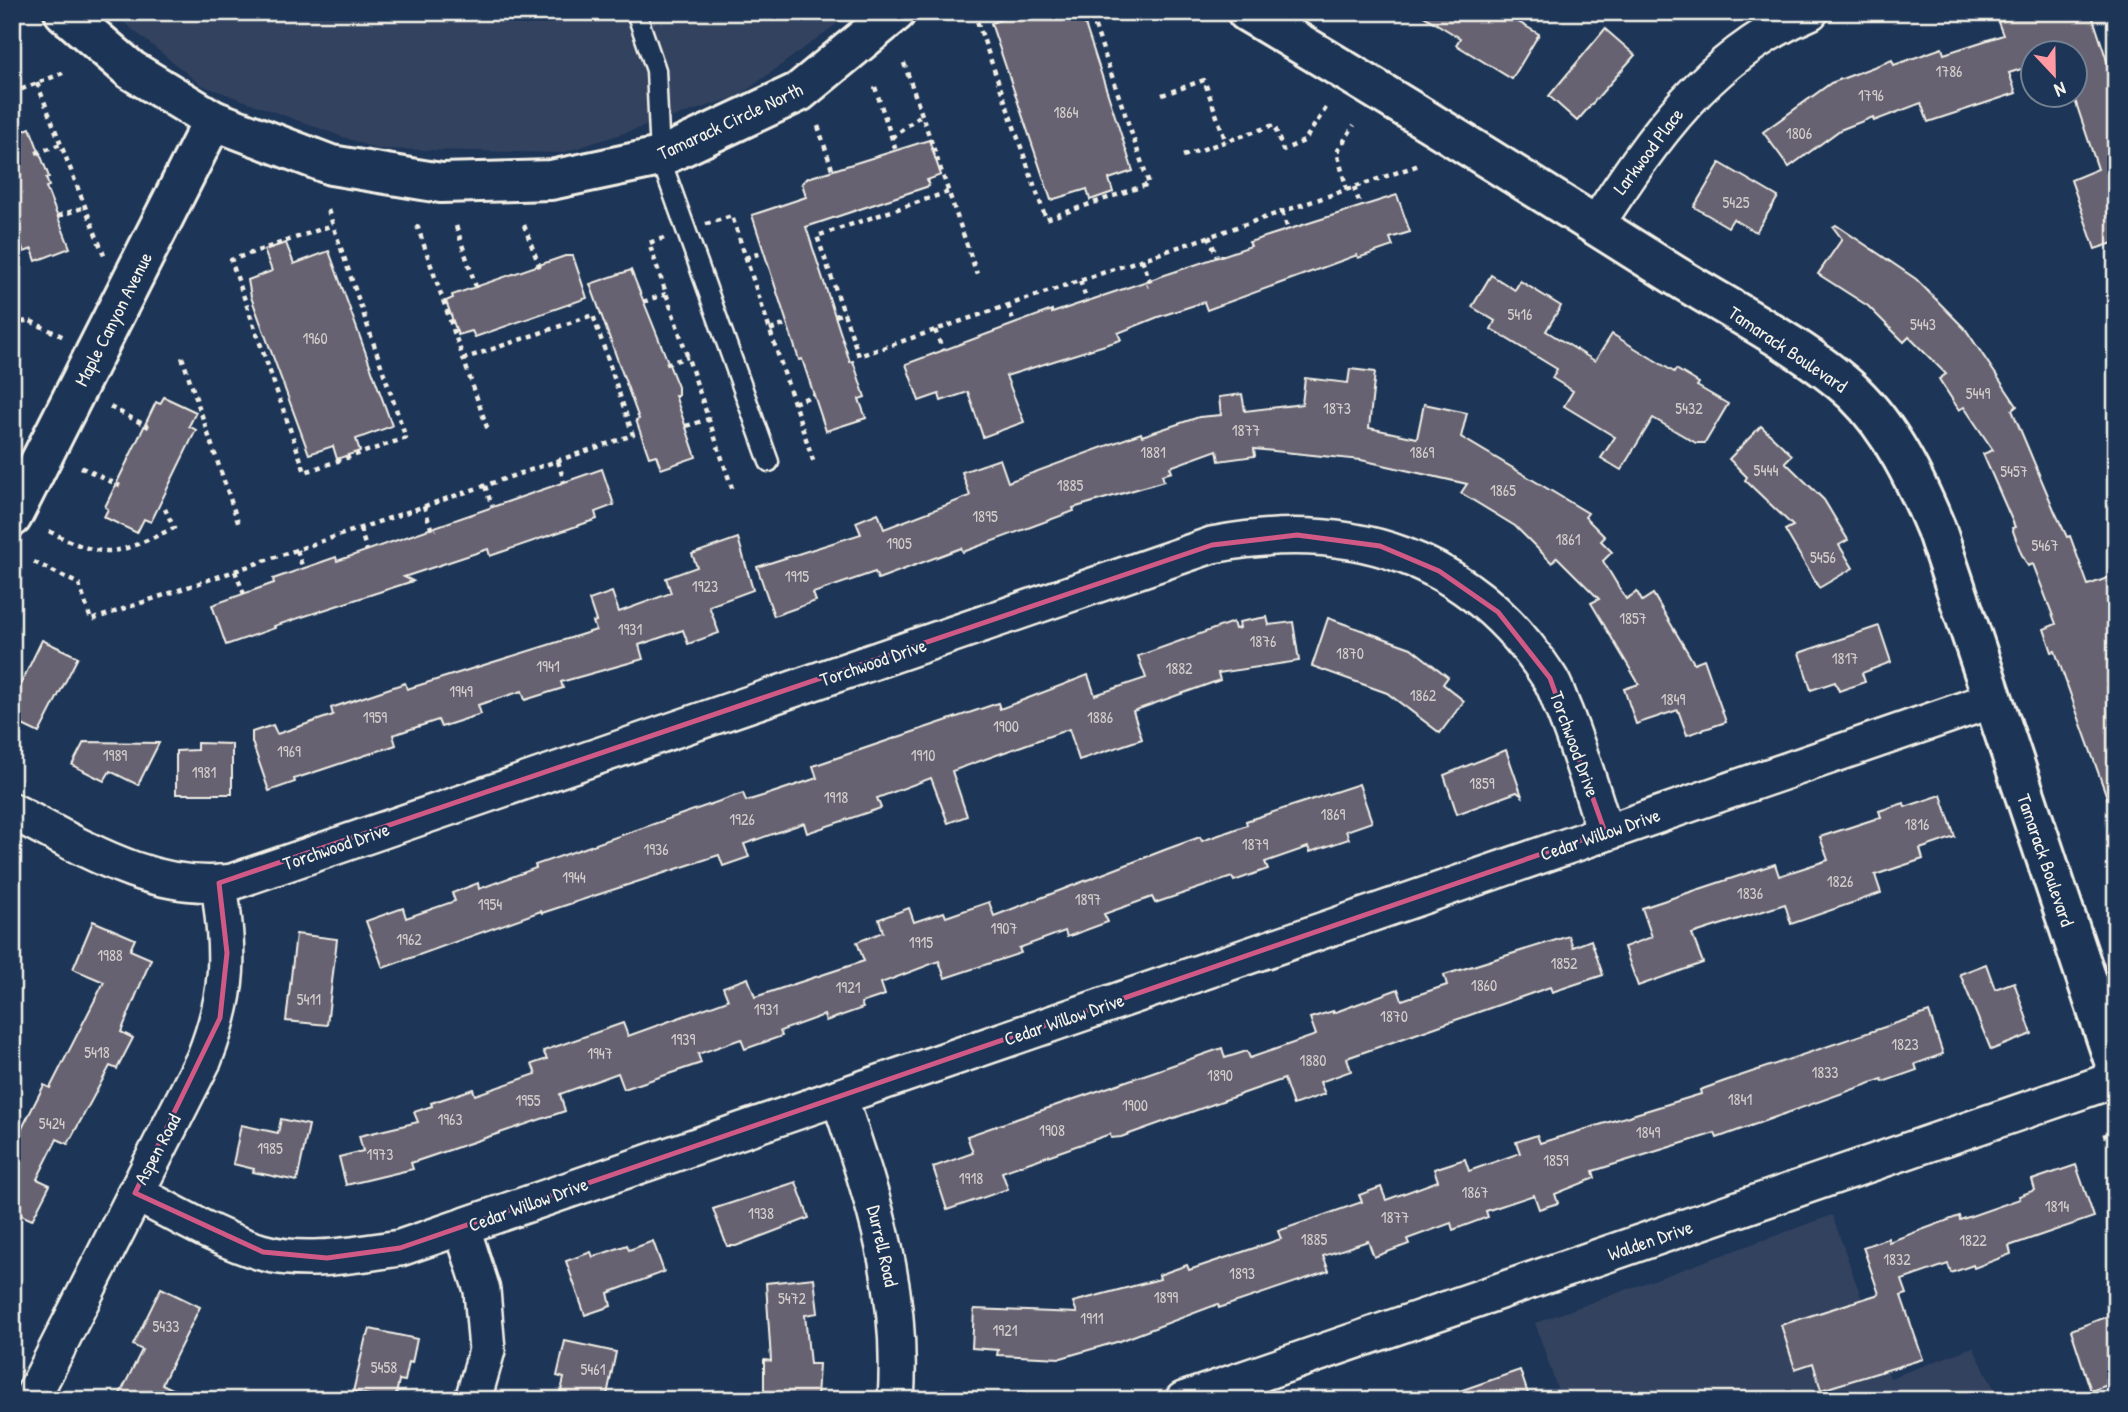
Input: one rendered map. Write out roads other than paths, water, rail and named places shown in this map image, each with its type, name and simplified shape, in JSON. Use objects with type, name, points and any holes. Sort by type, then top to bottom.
[{"type":"street","name":"Tamarack Circle North","points":[[70,14],[131,70],[213,120],[331,165],[440,183],[551,180],[660,157],[799,92],[896,12]]},
{"type":"street","name":"Tamarack Boulevard","points":[[1247,12],[1814,362],[1854,394],[1887,433],[1919,487],[2116,1067]]},
{"type":"street","name":"Larkwood Place","points":[[1596,225],[1660,129],[1702,83],[1746,48],[1810,12]]},
{"type":"street","name":"Maple Canyon Avenue","points":[[12,517],[213,120]]},
{"type":"street","name":"Torchwood Drive","points":[[12,811],[106,860],[172,881],[219,884],[454,807],[1212,545],[1253,537],[1297,535],[1343,538],[1380,546],[1439,571],[1498,612],[1550,678],[1574,737],[1605,832]]},
{"type":"street","name":"Cedar Willow Drive","points":[[135,1193],[204,1228],[263,1252],[327,1258],[400,1248],[1993,700]]},
{"type":"street","name":"Aspen Road","points":[[31,1400],[204,1059],[220,1018],[227,985],[227,953],[219,884]]},
{"type":"street","name":"Walden Drive","points":[[1183,1400],[2116,1079]]},
{"type":"street","name":"Durrell Road","points":[[839,1097],[868,1184],[894,1284],[898,1364],[896,1400]]},
{"type":"street","points":[[462,1228],[482,1290],[487,1350],[473,1400]]},
{"type":"lane","points":[[636,12],[656,70],[660,157],[769,462]]}]
